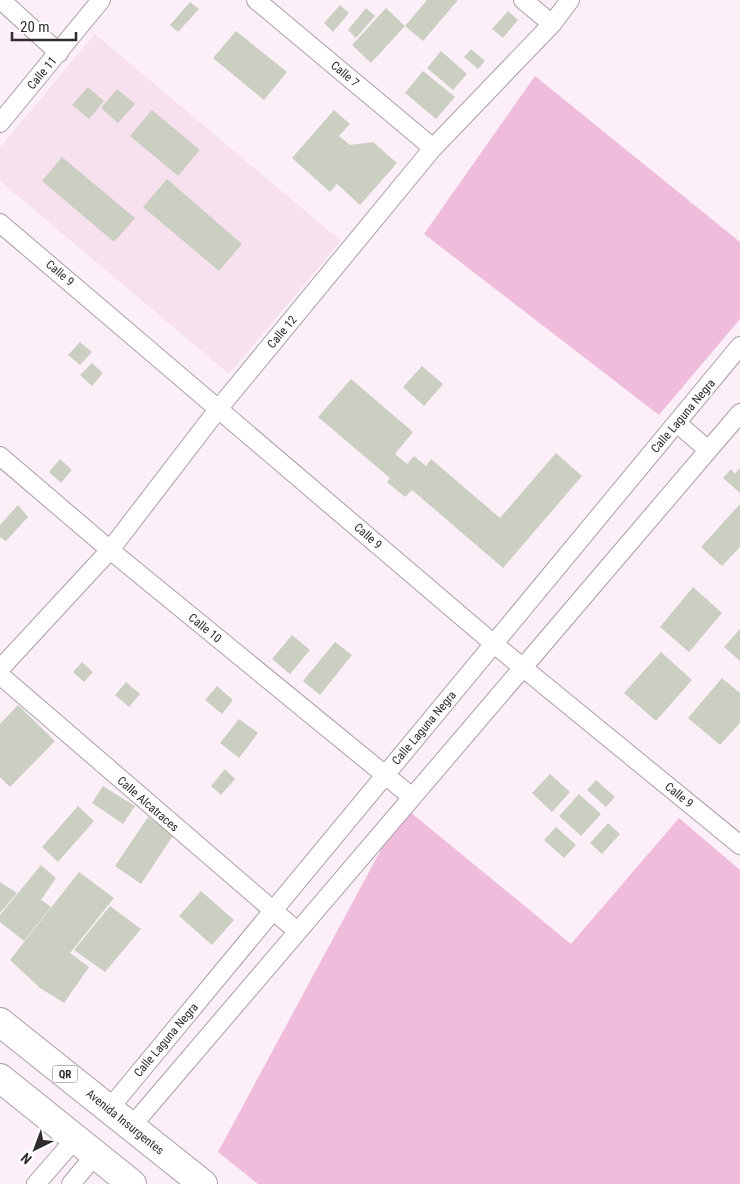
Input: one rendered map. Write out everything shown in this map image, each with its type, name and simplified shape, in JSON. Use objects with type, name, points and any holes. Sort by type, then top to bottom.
[{"type":"main road","name":"Avenida Insurgentes","points":[[0,1022],[203,1184]]},
{"type":"main road","points":[[0,1078],[132,1184]]},
{"type":"street","points":[[1,0],[59,53]]},
{"type":"street","name":"Calle 11","points":[[0,123],[101,0]]},
{"type":"street","name":"Calle 7","points":[[256,0],[433,148]]},
{"type":"street","points":[[523,0],[552,24]]},
{"type":"street","name":"Calle 12","points":[[0,669],[110,550],[219,408],[433,148],[552,24],[570,0]]},
{"type":"street","name":"Calle 9","points":[[0,223],[494,644],[740,845]]},
{"type":"street","name":"Calle Laguna Negra","points":[[109,1109],[740,346]]},
{"type":"street","points":[[131,1127],[740,413]]},
{"type":"street","points":[[677,423],[708,450]]},
{"type":"street","name":"Calle 10","points":[[0,456],[110,550],[412,797]]},
{"type":"street","name":"Calle Alcatraces","points":[[0,675],[272,911],[298,931]]},
{"type":"street","points":[[36,1184],[86,1146]]},
{"type":"street","points":[[71,1184],[86,1146]]},
{"type":"shaded area","points":[[95,34],[341,241],[229,374],[0,181],[0,147]]},
{"type":"shaded area","points":[[535,76],[740,242],[740,319],[659,415],[424,234]]},
{"type":"shaded area","points":[[404,807],[571,944],[679,818],[740,870],[740,1184],[258,1184],[218,1152]]},
{"type":"building","points":[[427,0],[458,0],[423,41],[405,26]]},
{"type":"building","points":[[190,2],[199,9],[178,32],[170,25]]},
{"type":"building","points":[[340,5],[349,13],[333,32],[324,23]]},
{"type":"building","points":[[366,8],[375,16],[356,38],[348,30]]},
{"type":"building","points":[[386,8],[405,26],[371,63],[352,45]]},
{"type":"building","points":[[508,11],[518,20],[503,38],[492,29]]},
{"type":"building","points":[[236,31],[287,72],[264,100],[213,58]]},
{"type":"building","points":[[471,49],[485,61],[478,69],[464,57]]},
{"type":"building","points":[[441,51],[467,74],[453,90],[427,68]]},
{"type":"building","points":[[423,71],[455,97],[436,119],[405,93]]},
{"type":"building","points":[[88,87],[104,101],[89,119],[72,105]]},
{"type":"building","points":[[117,89],[135,104],[118,123],[101,108]]},
{"type":"building","points":[[152,110],[200,150],[178,176],[130,136]]},
{"type":"building","points":[[334,110],[350,124],[339,136],[350,145],[373,142],[397,163],[360,205],[337,184],[330,192],[292,158]]},
{"type":"building","points":[[62,157],[135,218],[114,242],[42,181]]},
{"type":"building","points":[[167,179],[242,244],[219,271],[143,207]]},
{"type":"building","points":[[80,342],[92,352],[80,365],[68,355]]},
{"type":"building","points":[[92,363],[103,373],[92,386],[80,375]]},
{"type":"building","points":[[422,366],[443,384],[424,406],[403,387]]},
{"type":"building","points":[[351,379],[413,432],[395,454],[407,464],[414,456],[426,466],[431,459],[500,518],[556,453],[582,476],[503,568],[412,490],[405,497],[387,482],[390,478],[318,417]]},
{"type":"building","points":[[60,459],[72,470],[61,483],[49,472]]},
{"type":"building","points":[[740,468],[740,493],[723,478],[731,469],[735,474]]},
{"type":"building","points":[[740,504],[740,547],[722,566],[701,547]]},
{"type":"building","points":[[18,505],[28,517],[6,541],[0,537],[0,525]]},
{"type":"building","points":[[693,587],[722,613],[689,652],[660,627]]},
{"type":"building","points":[[740,629],[740,661],[724,647]]},
{"type":"building","points":[[292,635],[310,650],[290,674],[272,659]]},
{"type":"building","points":[[335,642],[352,655],[320,695],[303,681]]},
{"type":"building","points":[[661,652],[692,680],[656,721],[624,693]]},
{"type":"building","points":[[82,662],[93,672],[84,682],[73,672]]},
{"type":"building","points":[[722,678],[740,693],[740,723],[720,745],[688,718]]},
{"type":"building","points":[[126,682],[140,694],[129,707],[115,695]]},
{"type":"building","points":[[217,686],[233,700],[222,714],[205,700]]},
{"type":"building","points":[[18,705],[55,741],[10,787],[0,777],[0,724]]},
{"type":"building","points":[[239,719],[258,733],[239,758],[220,743]]},
{"type":"building","points":[[225,769],[235,779],[221,795],[211,786]]},
{"type":"building","points":[[550,774],[570,792],[552,812],[532,793]]},
{"type":"building","points":[[596,780],[615,797],[606,807],[587,790]]},
{"type":"building","points":[[103,786],[135,806],[123,824],[92,803]]},
{"type":"building","points":[[579,794],[601,814],[581,836],[559,816]]},
{"type":"building","points":[[78,806],[94,821],[58,862],[42,847]]},
{"type":"building","points":[[148,817],[174,834],[141,884],[115,866]]},
{"type":"building","points":[[608,823],[620,834],[602,854],[590,843]]},
{"type":"building","points":[[556,827],[576,845],[564,858],[544,840]]},
{"type":"building","points":[[41,865],[56,878],[41,900],[51,907],[24,941],[0,922],[0,915]]},
{"type":"building","points":[[79,872],[114,898],[70,953],[89,967],[64,1003],[40,988],[10,960]]},
{"type":"building","points":[[0,882],[17,893],[0,913]]},
{"type":"building","points":[[201,891],[234,920],[212,945],[179,916]]},
{"type":"building","points":[[110,906],[141,929],[105,972],[74,950]]}]
